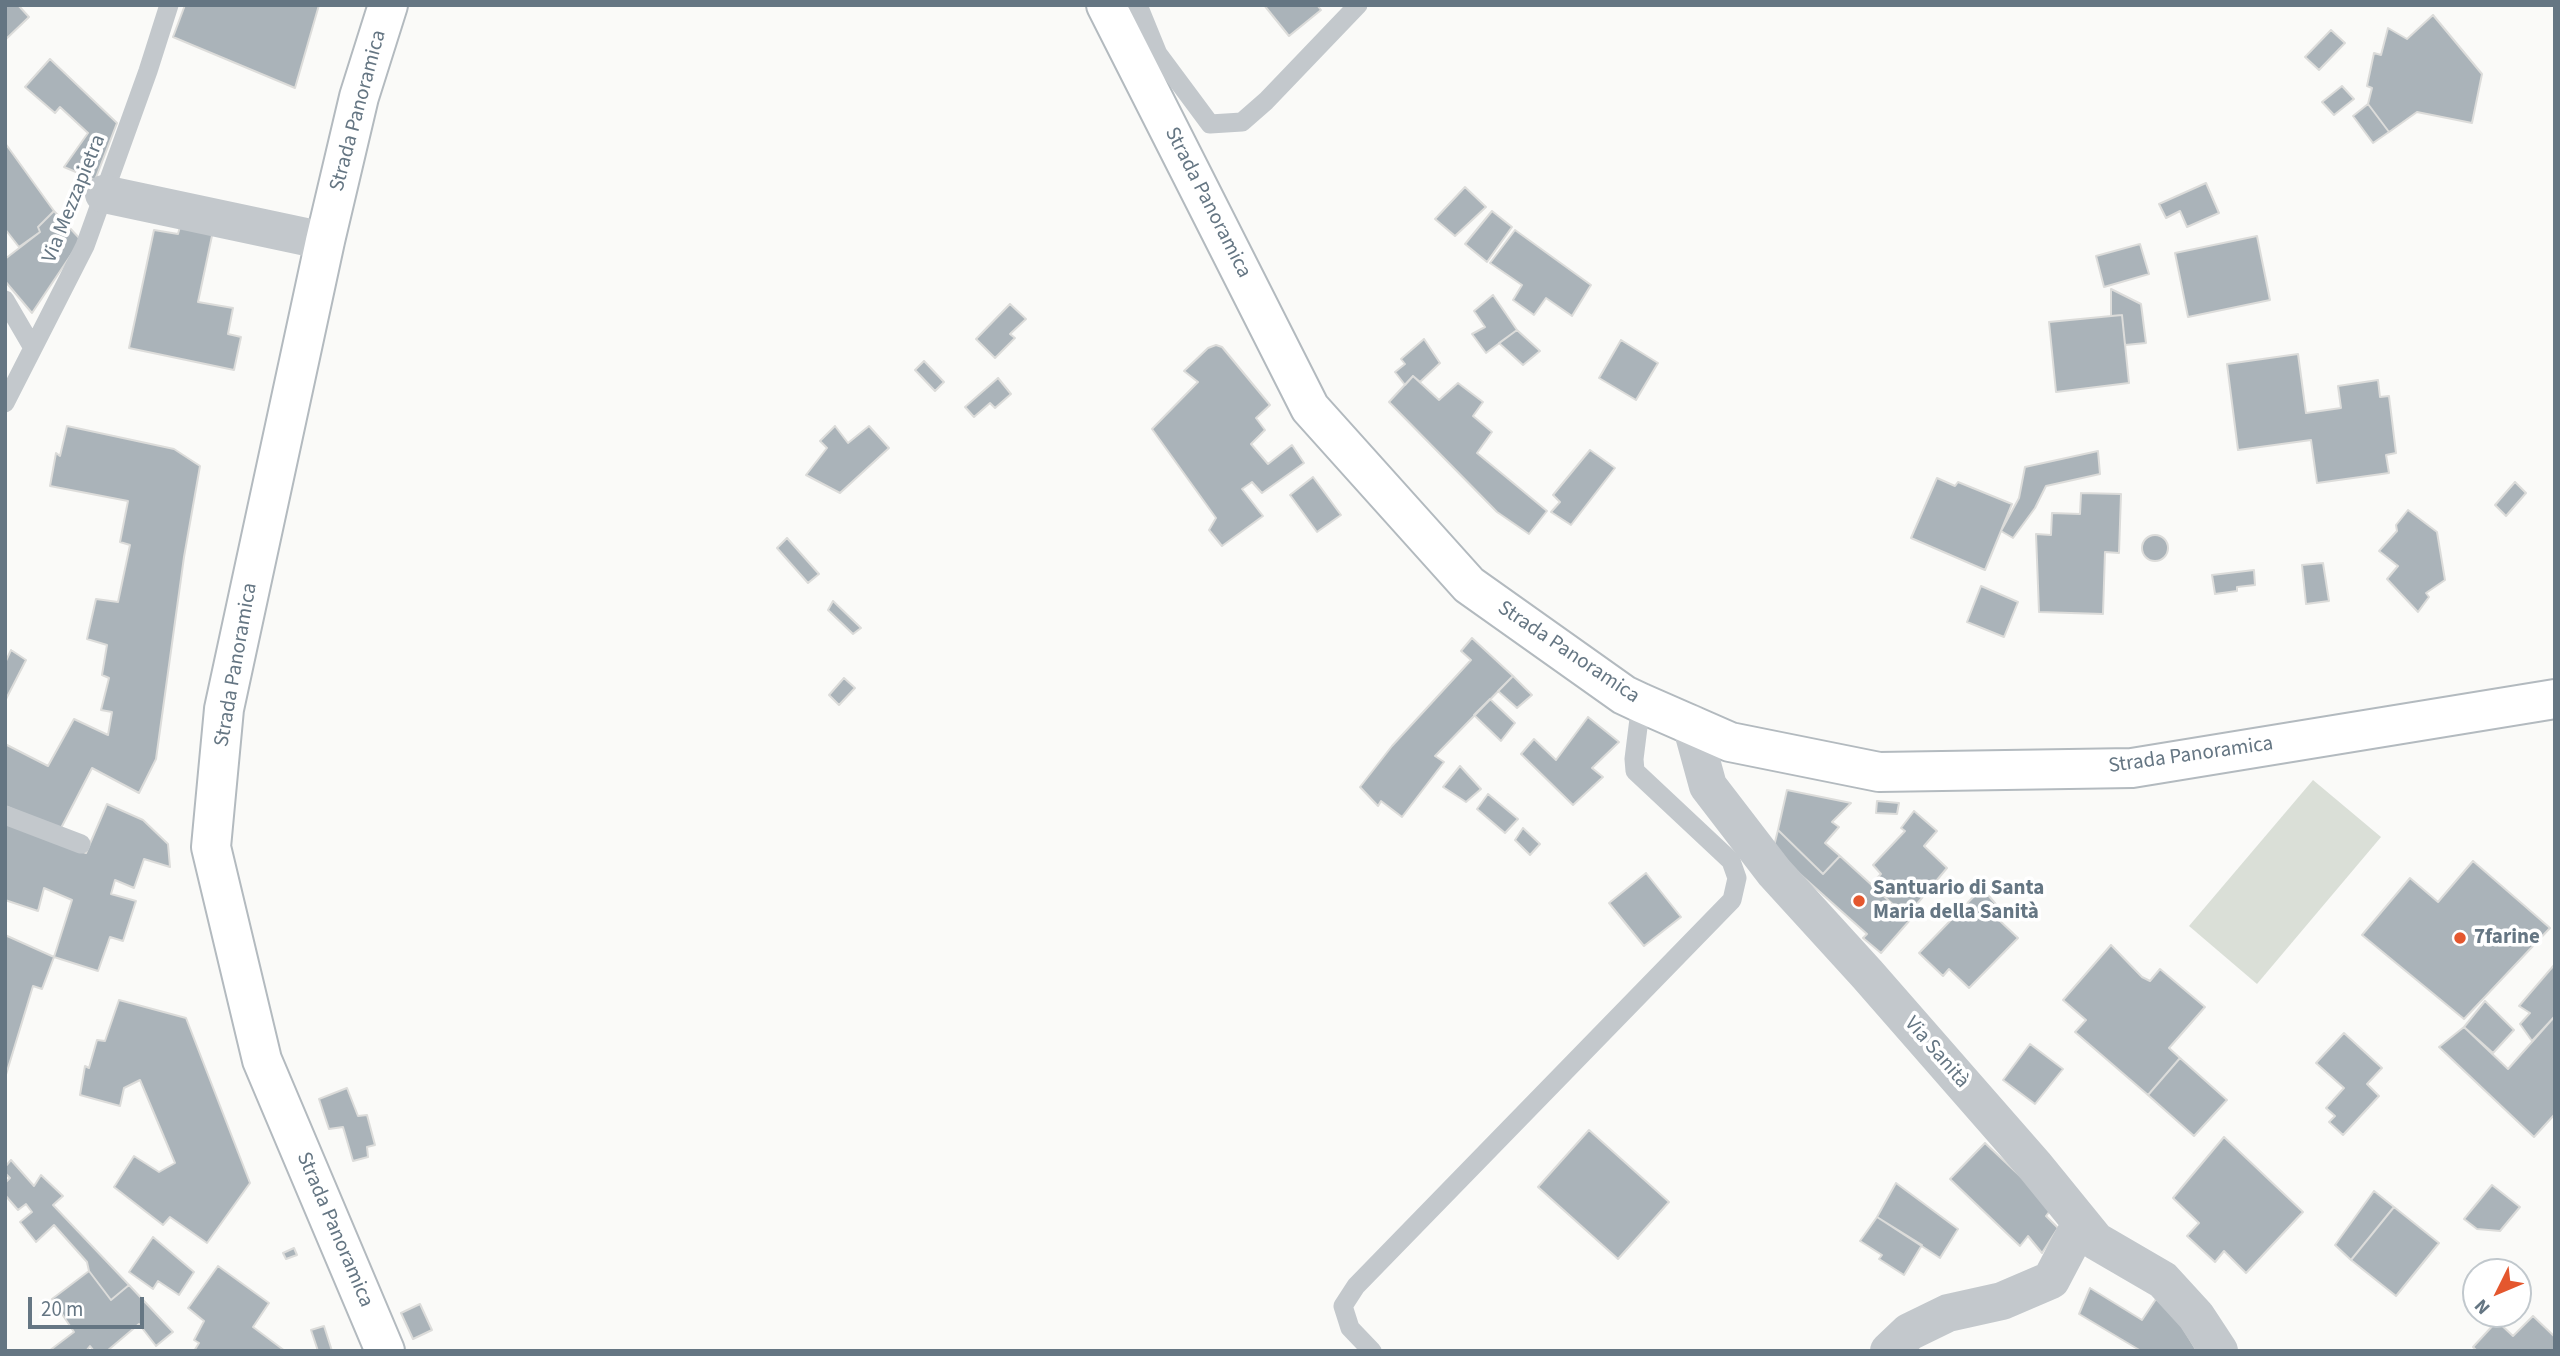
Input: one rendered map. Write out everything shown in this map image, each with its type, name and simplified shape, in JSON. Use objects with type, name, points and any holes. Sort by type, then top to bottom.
[{"type":"main road","name":"Strada Panoramica","points":[[385,1351],[262,1060],[211,847],[224,709],[325,241],[359,97],[388,5]]},
{"type":"main road","name":"Strada Panoramica","points":[[1106,5],[1310,408],[1469,584],[1624,695],[1641,704],[1730,742],[1879,772],[2132,768],[2555,699]]},
{"type":"street","points":[[104,194],[325,241]]},
{"type":"street","name":"Via Sanità","points":[[1691,724],[1708,786],[1774,872],[1902,1014],[2096,1241],[2163,1280],[2196,1316],[2219,1351]]},
{"type":"street","points":[[1889,1351],[1909,1332],[1948,1314],[2002,1301],[2050,1280],[2081,1223]]},
{"type":"lane","name":"Via Mezzapietra","points":[[5,403],[85,246],[169,5]]},
{"type":"lane","points":[[1138,5],[1158,54],[1210,124],[1242,122],[1266,102],[1358,5]]},
{"type":"lane","points":[[5,300],[33,348]]},
{"type":"lane","points":[[1372,1351],[1350,1328],[1343,1306],[1356,1286],[1732,900],[1737,878],[1731,861],[1635,771],[1634,758],[1641,704]]},
{"type":"lane","points":[[5,815],[81,844]]},
{"type":"shaded area","points":[[2313,780],[2381,837],[2257,984],[2189,926]]},
{"type":"building","points":[[5,5],[18,5],[29,17],[5,40]]},
{"type":"building","points":[[185,5],[319,5],[295,88],[173,37]]},
{"type":"building","points":[[1264,5],[1317,5],[1321,10],[1289,36]]},
{"type":"building","points":[[2433,15],[2482,74],[2472,123],[2417,112],[2389,132],[2368,104],[2372,88],[2367,86],[2374,53],[2381,55],[2388,28],[2407,39]]},
{"type":"building","points":[[2331,30],[2345,43],[2319,70],[2305,57]]},
{"type":"building","points":[[50,59],[117,123],[95,180],[64,167],[88,133],[60,107],[55,113],[25,87]]},
{"type":"building","points":[[2342,86],[2354,99],[2334,115],[2322,102]]},
{"type":"building","points":[[2368,104],[2389,132],[2373,143],[2353,116]]},
{"type":"building","points":[[5,143],[54,211],[38,227],[40,232],[19,247],[5,229]]},
{"type":"building","points":[[2206,183],[2219,213],[2187,227],[2180,211],[2166,218],[2159,204]]},
{"type":"building","points":[[1465,187],[1486,207],[1455,236],[1435,219]]},
{"type":"building","points":[[54,211],[81,240],[32,313],[5,281],[5,259],[40,232],[38,227]]},
{"type":"building","points":[[1492,211],[1512,227],[1487,262],[1465,244]]},
{"type":"building","points":[[181,223],[213,231],[198,302],[233,308],[228,334],[241,337],[234,370],[129,348],[154,230],[178,234]]},
{"type":"building","points":[[1515,230],[1591,285],[1572,316],[1546,298],[1534,315],[1513,300],[1522,285],[1490,263]]},
{"type":"building","points":[[2257,236],[2270,300],[2188,317],[2175,253]]},
{"type":"building","points":[[2140,244],[2149,274],[2104,287],[2096,256]]},
{"type":"building","points":[[2111,289],[2141,304],[2146,343],[2125,345],[2122,315],[2111,316]]},
{"type":"building","points":[[1493,295],[1517,330],[1486,353],[1472,334],[1485,327],[1474,311]]},
{"type":"building","points":[[1010,304],[1026,319],[1010,334],[1015,338],[995,358],[976,339]]},
{"type":"building","points":[[2122,315],[2129,383],[2056,392],[2049,322]]},
{"type":"building","points":[[1517,330],[1540,351],[1523,365],[1499,343]]},
{"type":"building","points":[[1424,339],[1440,363],[1420,382],[1413,376],[1405,385],[1395,372],[1405,364],[1401,359]]},
{"type":"building","points":[[1621,340],[1658,363],[1636,400],[1599,378]]},
{"type":"building","points":[[1216,345],[1222,347],[1270,405],[1256,418],[1265,430],[1251,444],[1268,464],[1292,445],[1304,463],[1262,493],[1252,482],[1242,489],[1263,516],[1222,546],[1209,530],[1216,518],[1152,429],[1198,382],[1184,371],[1208,348]]},
{"type":"building","points":[[2298,354],[2306,413],[2341,408],[2338,386],[2378,380],[2380,397],[2389,396],[2396,453],[2386,455],[2389,473],[2317,483],[2311,440],[2238,450],[2227,364]]},
{"type":"building","points":[[924,361],[944,382],[935,391],[915,370]]},
{"type":"building","points":[[1413,376],[1439,400],[1458,383],[1483,402],[1473,416],[1492,432],[1477,453],[1547,511],[1529,534],[1497,512],[1389,402]]},
{"type":"building","points":[[998,378],[1011,394],[995,408],[990,403],[974,417],[965,407]]},
{"type":"building","points":[[67,426],[174,449],[200,466],[184,557],[156,759],[139,793],[92,768],[60,830],[5,806],[5,744],[48,766],[74,719],[108,735],[112,712],[101,710],[109,678],[102,675],[107,645],[87,639],[96,599],[118,602],[130,545],[120,542],[128,501],[50,486],[56,453],[60,456]]},
{"type":"building","points":[[835,426],[848,443],[869,426],[889,448],[840,493],[806,475],[827,448],[820,441]]},
{"type":"building","points":[[1590,450],[1615,468],[1571,525],[1551,512],[1560,502],[1553,495]]},
{"type":"building","points":[[2098,451],[2100,474],[2046,486],[2035,508],[2013,538],[2001,531],[2019,498],[2025,467]]},
{"type":"building","points":[[1313,477],[1341,515],[1317,532],[1290,495]]},
{"type":"building","points":[[1937,478],[1955,486],[1958,482],[2012,504],[1985,570],[1911,538]]},
{"type":"building","points":[[2515,482],[2526,493],[2506,516],[2495,505]]},
{"type":"building","points":[[2081,493],[2121,494],[2119,553],[2105,552],[2103,614],[2039,612],[2036,534],[2051,535],[2052,513],[2080,514]]},
{"type":"building","points":[[2408,510],[2437,532],[2445,580],[2426,593],[2429,597],[2418,612],[2387,579],[2398,566],[2379,551],[2397,531],[2396,525]]},
{"type":"building","points":[[2155,535],[2164,539],[2168,548],[2164,557],[2155,561],[2146,557],[2142,548],[2146,539]]},
{"type":"building","points":[[787,538],[819,574],[808,583],[777,548]]},
{"type":"building","points":[[2323,563],[2329,601],[2306,604],[2302,565]]},
{"type":"building","points":[[2254,570],[2255,585],[2215,594],[2212,575]]},
{"type":"building","points":[[1981,586],[2018,602],[2004,637],[1967,622]]},
{"type":"building","points":[[833,601],[861,628],[853,634],[828,610]]},
{"type":"building","points":[[1472,638],[1513,676],[1435,756],[1444,762],[1402,817],[1381,801],[1378,806],[1360,787],[1392,746],[1471,660],[1461,651]]},
{"type":"building","points":[[11,650],[26,660],[5,701],[5,663]]},
{"type":"building","points":[[1513,676],[1532,695],[1517,708],[1498,691]]},
{"type":"building","points":[[844,678],[855,688],[839,705],[829,695]]},
{"type":"building","points":[[1490,699],[1515,723],[1501,741],[1474,715]]},
{"type":"building","points":[[1588,717],[1619,742],[1592,768],[1603,777],[1573,805],[1521,754],[1534,739],[1556,760]]},
{"type":"building","points":[[1460,766],[1481,789],[1466,802],[1443,787]]},
{"type":"building","points":[[1787,790],[1851,803],[1832,822],[1839,827],[1825,843],[1840,856],[1823,874],[1778,830]]},
{"type":"building","points":[[1488,794],[1518,819],[1505,833],[1477,809]]},
{"type":"building","points":[[1877,801],[1899,803],[1897,814],[1876,813]]},
{"type":"building","points":[[107,804],[143,820],[168,844],[170,867],[144,859],[134,888],[115,880],[111,894],[136,901],[123,941],[110,937],[98,971],[54,957],[72,900],[44,888],[38,911],[5,900],[5,823],[86,853]]},
{"type":"building","points":[[1914,811],[1937,831],[1924,846],[1947,868],[1906,917],[1871,884],[1881,874],[1873,865],[1905,831],[1901,828]]},
{"type":"building","points":[[1523,828],[1540,844],[1530,855],[1515,840]]},
{"type":"building","name":"Santuario di Santa Maria della Sanità","points":[[1778,830],[1823,874],[1840,856],[1910,920],[1881,953],[1863,938],[1867,934],[1773,850]]},
{"type":"building","points":[[2473,861],[2550,928],[2464,1019],[2362,935],[2410,878],[2438,902]]},
{"type":"building","points":[[1646,873],[1681,917],[1644,946],[1609,903]]},
{"type":"building","points":[[1982,888],[2006,916],[2000,921],[2018,938],[1969,988],[1949,969],[1943,976],[1919,953]]},
{"type":"building","points":[[5,935],[54,957],[42,989],[33,986],[5,1078]]},
{"type":"building","points":[[2111,945],[2142,977],[2150,981],[2160,969],[2205,1007],[2169,1048],[2180,1058],[2148,1095],[2075,1032],[2086,1020],[2063,1000]]},
{"type":"building","points":[[2555,964],[2555,1016],[2532,1041],[2520,1024],[2530,1013],[2519,1006]]},
{"type":"building","points":[[119,1000],[186,1018],[250,1183],[207,1243],[170,1217],[163,1225],[114,1187],[134,1156],[159,1172],[175,1163],[140,1080],[124,1088],[120,1106],[80,1095],[85,1066],[89,1068],[97,1040],[105,1041]]},
{"type":"building","points":[[2485,1001],[2514,1030],[2493,1053],[2464,1027]]},
{"type":"building","points":[[2555,1016],[2555,1114],[2534,1137],[2439,1047],[2464,1027],[2508,1069]]},
{"type":"building","points":[[2344,1033],[2382,1068],[2367,1084],[2379,1096],[2343,1135],[2329,1122],[2335,1116],[2326,1108],[2344,1088],[2316,1063]]},
{"type":"building","points":[[2030,1044],[2063,1069],[2035,1104],[2003,1080]]},
{"type":"building","points":[[2180,1058],[2227,1100],[2194,1136],[2148,1095]]},
{"type":"building","points":[[347,1088],[358,1116],[367,1115],[375,1145],[367,1147],[368,1157],[353,1161],[343,1127],[329,1129],[319,1099]]},
{"type":"building","points":[[1589,1130],[1669,1202],[1618,1259],[1538,1187]]},
{"type":"building","points":[[2224,1137],[2303,1212],[2246,1273],[2224,1251],[2215,1262],[2187,1236],[2199,1223],[2173,1198]]},
{"type":"building","points":[[1985,1143],[2053,1207],[2046,1216],[2058,1228],[2042,1253],[2028,1236],[2020,1246],[1950,1179]]},
{"type":"building","points":[[11,1160],[34,1186],[41,1175],[63,1196],[53,1205],[129,1285],[111,1300],[89,1271],[87,1262],[54,1225],[36,1242],[20,1222],[32,1212],[26,1204],[18,1210],[5,1195],[5,1183],[10,1178],[5,1173],[5,1167]]},
{"type":"building","points":[[1896,1183],[1958,1229],[1940,1258],[1877,1217]]},
{"type":"building","points":[[2492,1185],[2520,1207],[2500,1231],[2477,1229],[2464,1219]]},
{"type":"building","points":[[2374,1191],[2394,1207],[2351,1260],[2335,1245]]},
{"type":"building","points":[[2394,1207],[2439,1243],[2396,1296],[2351,1260]]},
{"type":"building","points":[[1877,1217],[1922,1245],[1904,1275],[1879,1259],[1882,1255],[1860,1241]]},
{"type":"building","points":[[153,1237],[194,1272],[179,1295],[158,1281],[153,1289],[129,1272]]},
{"type":"building","points":[[294,1248],[297,1255],[286,1259],[283,1253]]},
{"type":"building","points":[[218,1266],[269,1303],[253,1327],[285,1351],[194,1351],[199,1343],[194,1340],[204,1321],[188,1308]]},
{"type":"building","points":[[89,1271],[111,1300],[129,1285],[173,1332],[156,1346],[139,1324],[107,1351],[94,1351],[90,1346],[86,1351],[49,1351],[74,1332],[52,1299]]},
{"type":"building","points":[[2090,1288],[2142,1320],[2156,1299],[2174,1313],[2197,1351],[2141,1351],[2079,1314]]},
{"type":"building","points":[[420,1304],[432,1330],[413,1339],[401,1313]]},
{"type":"building","points":[[2532,1317],[2555,1337],[2555,1351],[2477,1351],[2473,1347],[2491,1328],[2504,1328],[2513,1336],[2521,1328],[2532,1328]]},
{"type":"building","points":[[324,1326],[332,1351],[318,1351],[311,1330]]},
{"type":"place","name":"Santuario di Santa Maria della Sanità","points":[[1859,901]]},
{"type":"place","name":"7farine","points":[[2460,938]]}]
